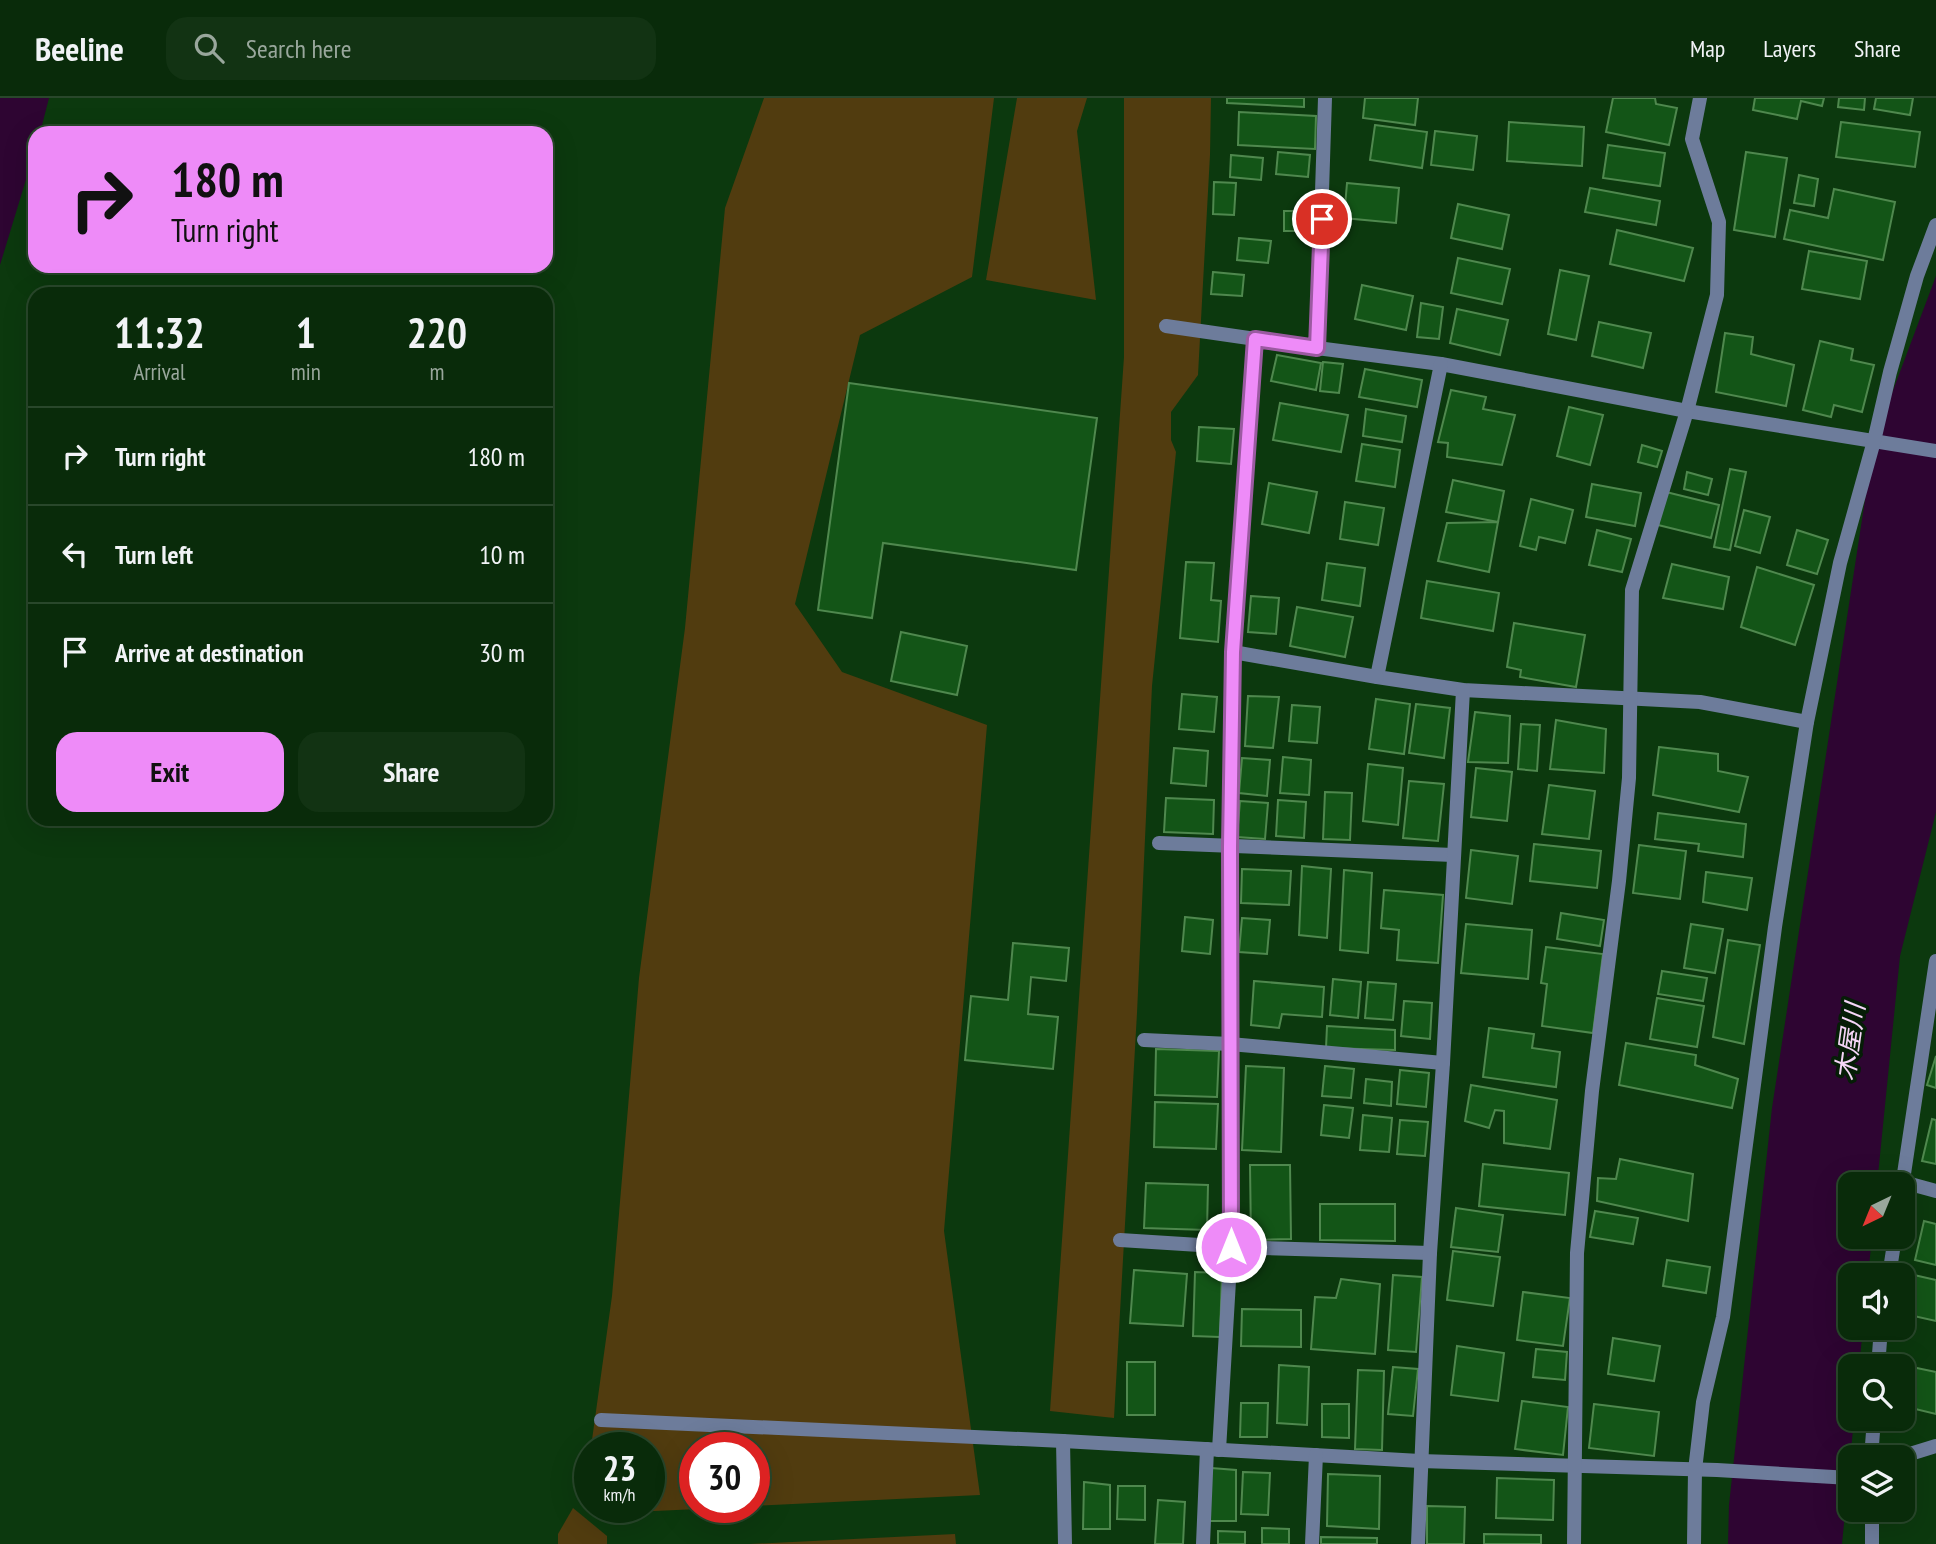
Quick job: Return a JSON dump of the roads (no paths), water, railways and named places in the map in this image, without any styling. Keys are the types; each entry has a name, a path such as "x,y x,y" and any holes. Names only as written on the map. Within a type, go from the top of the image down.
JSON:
{"street":[{"path":"1317,348 1325,98"},
{"path":"1574,1544 1577,1253 1592,1090 1629,778 1628,699 1632,590 1687,411 1717,295 1719,222 1692,139 1700,98"},
{"path":"1694,1544 1695,1470 1703,1402 1723,1317 1773,940 1807,722 1840,563 1904,324 1936,225"},
{"path":"1166,326 1441,364 1687,411 1936,451"},
{"path":"1203,1544 1231,1247 1230,847 1233,652 1255,339"},
{"path":"1377,677 1441,364"},
{"path":"1233,652 1463,690 1700,702 1807,722"},
{"path":"1418,1544 1430,1253 1463,690"},
{"path":"1159,843 1453,855"},
{"path":"1905,1172 1933,1001 1936,961"},
{"path":"1144,1040 1230,1044 1443,1063"},
{"path":"1915,1187 1936,1191"},
{"path":"1120,1240 1231,1247 1430,1253"},
{"path":"601,1420 1063,1441 1420,1461 1838,1477"},
{"path":"1063,1441 1065,1544"},
{"path":"1915,1452 1936,1446"},
{"path":"1312,1544 1316,1455"},
{"path":"1872,1522 1872,1544"}],"water":[{"path":"0,98 49,98 42,126 28,126 28,173 0,265"},
{"name":"木屋川","path":"1936,276 1936,812 1900,956 1878,1172 1838,1172 1838,1250 1871,1250 1869,1263 1838,1263 1838,1340 1862,1340 1860,1354 1838,1354 1838,1431 1853,1431 1852,1445 1838,1445 1838,1522 1844,1522 1842,1544 1728,1544 1729,1505 1772,1108 1874,441"}]}
